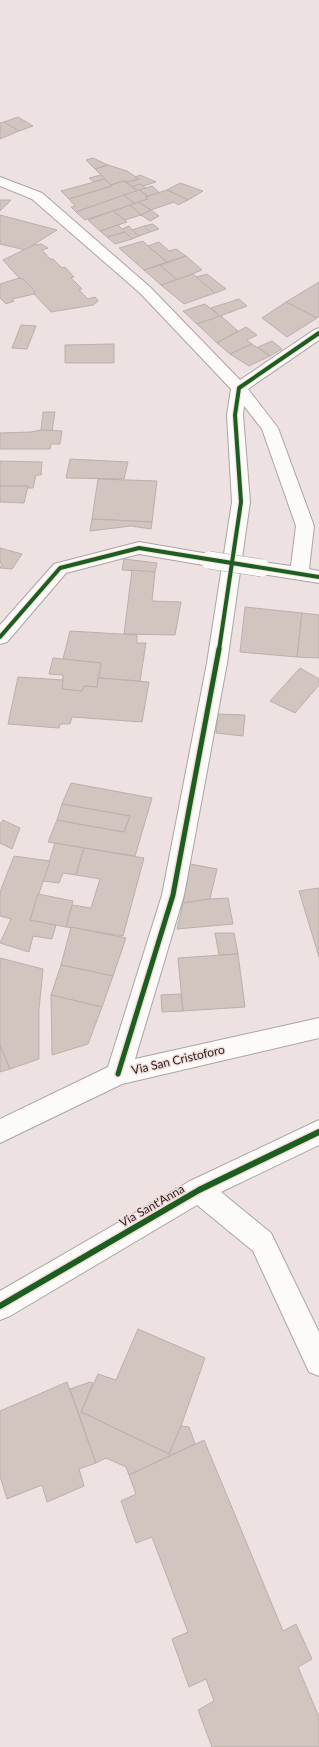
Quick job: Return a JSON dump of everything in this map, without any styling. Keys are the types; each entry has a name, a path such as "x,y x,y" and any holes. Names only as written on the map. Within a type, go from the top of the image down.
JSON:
{"street":[{"path":"0,181 37,196 145,290 239,388 270,428 305,526 299,574"},
{"path":"118,1074 173,895 216,663 241,502 235,415 239,388 319,333"},
{"path":"0,637 60,568 139,548 319,577"},
{"name":"Via San Cristoforo","path":"0,1131 118,1074 319,1028"},
{"name":"Via Sant'Anna","path":"0,1306 199,1190 319,1132"},
{"path":"199,1190 262,1242 319,1362"}],"building":[{"path":"18,117 33,126 19,131 4,122"},
{"path":"4,122 19,131 0,139 0,123"},
{"path":"93,158 108,165 95,169 86,160"},
{"path":"108,165 127,171 139,179 111,185 95,169"},
{"path":"101,175 105,179 94,182 89,178"},
{"path":"140,175 156,182 143,186 140,184 132,187 127,182 139,179 135,177"},
{"path":"105,179 112,186 69,199 61,191"},
{"path":"124,181 138,191 76,212 71,207 75,206 69,199"},
{"path":"180,183 203,191 188,200 167,190"},
{"path":"140,184 146,188 138,191 132,187"},
{"path":"152,186 160,193 147,196 139,190"},
{"path":"139,190 147,196 145,197 148,199 135,204 124,195"},
{"path":"167,190 188,200 178,205 174,202 151,210 138,202 148,199 145,197"},
{"path":"124,195 135,204 85,220 76,212"},
{"path":"0,200 11,200 0,211"},
{"path":"138,202 151,210 141,215 130,205"},
{"path":"130,205 141,215 125,220 113,211"},
{"path":"151,210 159,216 150,221 141,215"},
{"path":"113,211 127,222 100,231 88,220"},
{"path":"0,215 57,230 25,250 0,244"},
{"path":"153,224 159,229 150,232 144,226"},
{"path":"118,225 125,232 107,237 100,231"},
{"path":"129,226 139,236 132,239 122,229"},
{"path":"144,226 150,232 139,236 132,230"},
{"path":"125,232 132,239 115,244 107,237"},
{"path":"143,241 167,262 144,270 119,248"},
{"path":"159,242 169,251 176,249 186,256 167,262 148,246"},
{"path":"41,244 48,248 42,250 50,259 53,259 62,268 65,267 74,277 71,278 82,289 79,290 88,299 95,297 98,300 97,302 93,305 51,312 34,294 35,291 23,279 19,278 3,260 34,245"},
{"path":"186,256 202,270 177,280 160,265"},
{"path":"160,265 177,280 161,285 144,270"},
{"path":"193,274 215,293 184,304 161,285"},
{"path":"207,274 226,289 215,293 196,277"},
{"path":"19,278 23,279 35,291 34,294 12,299 14,301 6,304 0,298 0,284"},
{"path":"319,282 319,316 317,318 286,302"},
{"path":"239,299 247,306 220,316 211,308"},
{"path":"286,302 317,318 287,337 262,318"},
{"path":"205,304 220,316 197,324 183,311"},
{"path":"220,316 238,331 217,343 197,324"},
{"path":"21,325 36,326 27,349 12,348"},
{"path":"246,327 257,335 247,340 252,344 230,354 217,343"},
{"path":"272,341 282,349 270,356 258,347"},
{"path":"114,344 114,363 65,363 65,345"},
{"path":"252,344 270,356 249,366 230,354"},
{"path":"43,412 55,412 52,431 41,430"},
{"path":"41,430 62,431 60,444 51,444 50,449 0,449 0,433 31,432"},
{"path":"70,459 128,462 124,479 66,478"},
{"path":"0,461 42,462 41,475 36,475 33,488 27,488 28,486 0,486"},
{"path":"98,479 157,481 152,522 92,519"},
{"path":"0,486 28,486 24,503 0,502"},
{"path":"92,519 152,522 151,529 131,526 90,531"},
{"path":"0,548 22,554 12,569 0,568 2,564 0,563"},
{"path":"124,559 157,563 155,572 122,570"},
{"path":"132,570 155,572 152,601 181,602 175,635 124,634"},
{"path":"245,607 302,613 297,657 240,652"},
{"path":"302,613 319,615 319,658 297,657"},
{"path":"70,631 137,635 137,643 146,643 140,681 98,678 101,663 63,659"},
{"path":"53,658 101,663 97,687 84,686 82,691 62,689 63,675 49,674"},
{"path":"300,668 319,679 319,685 295,713 270,701"},
{"path":"18,677 63,680 62,689 82,691 84,686 97,687 98,678 149,682 142,722 72,717 70,724 60,724 59,728 8,724"},
{"path":"218,714 245,715 243,736 216,733"},
{"path":"71,783 152,798 135,856 48,842 57,820 124,832 130,816 62,804"},
{"path":"62,804 130,816 124,832 57,820"},
{"path":"3,820 20,828 12,849 0,843 0,824"},
{"path":"55,843 84,848 76,875 63,873 59,883 43,881"},
{"path":"84,848 144,858 123,936 66,927 72,905 91,908 100,879 76,875"},
{"path":"14,856 50,861 30,920 56,925 52,939 33,936 29,952 0,943 11,919 0,916 0,892"},
{"path":"190,864 217,869 210,899 183,903"},
{"path":"319,888 319,957 299,891"},
{"path":"38,894 73,901 66,927 30,920"},
{"path":"228,898 233,924 177,929 183,903"},
{"path":"71,927 126,938 113,976 61,965"},
{"path":"215,933 234,933 238,954 219,955"},
{"path":"238,954 245,1007 183,1011 178,958"},
{"path":"0,958 43,969 39,1009 39,1059 10,1069 0,1046"},
{"path":"61,965 113,976 102,1007 51,995"},
{"path":"181,994 183,1011 162,1012 161,995"},
{"path":"51,995 102,1007 88,1044 52,1055"},
{"path":"0,1046 10,1069 0,1072"},
{"path":"138,1329 205,1358 181,1426 169,1454 81,1412 98,1374 116,1380"},
{"path":"67,1382 96,1463 79,1469 84,1486 47,1502 42,1485 7,1499 0,1476 0,1411"},
{"path":"90,1382 93,1383 81,1412 169,1454 181,1426 189,1427 195,1444 129,1475 126,1467 106,1458 96,1463 70,1389"},
{"path":"204,1440 283,1631 296,1624 312,1659 298,1667 319,1717 319,1747 212,1747 198,1710 214,1701 206,1679 189,1687 172,1639 188,1632 152,1537 136,1543 121,1501 136,1494 129,1475"}],"cycle path":[{"path":"118,1074 173,895 217,663 241,502 235,415 239,388 319,333"},
{"path":"0,637 60,568 139,548 319,577"},
{"path":"0,1306 199,1190 319,1132"}]}
